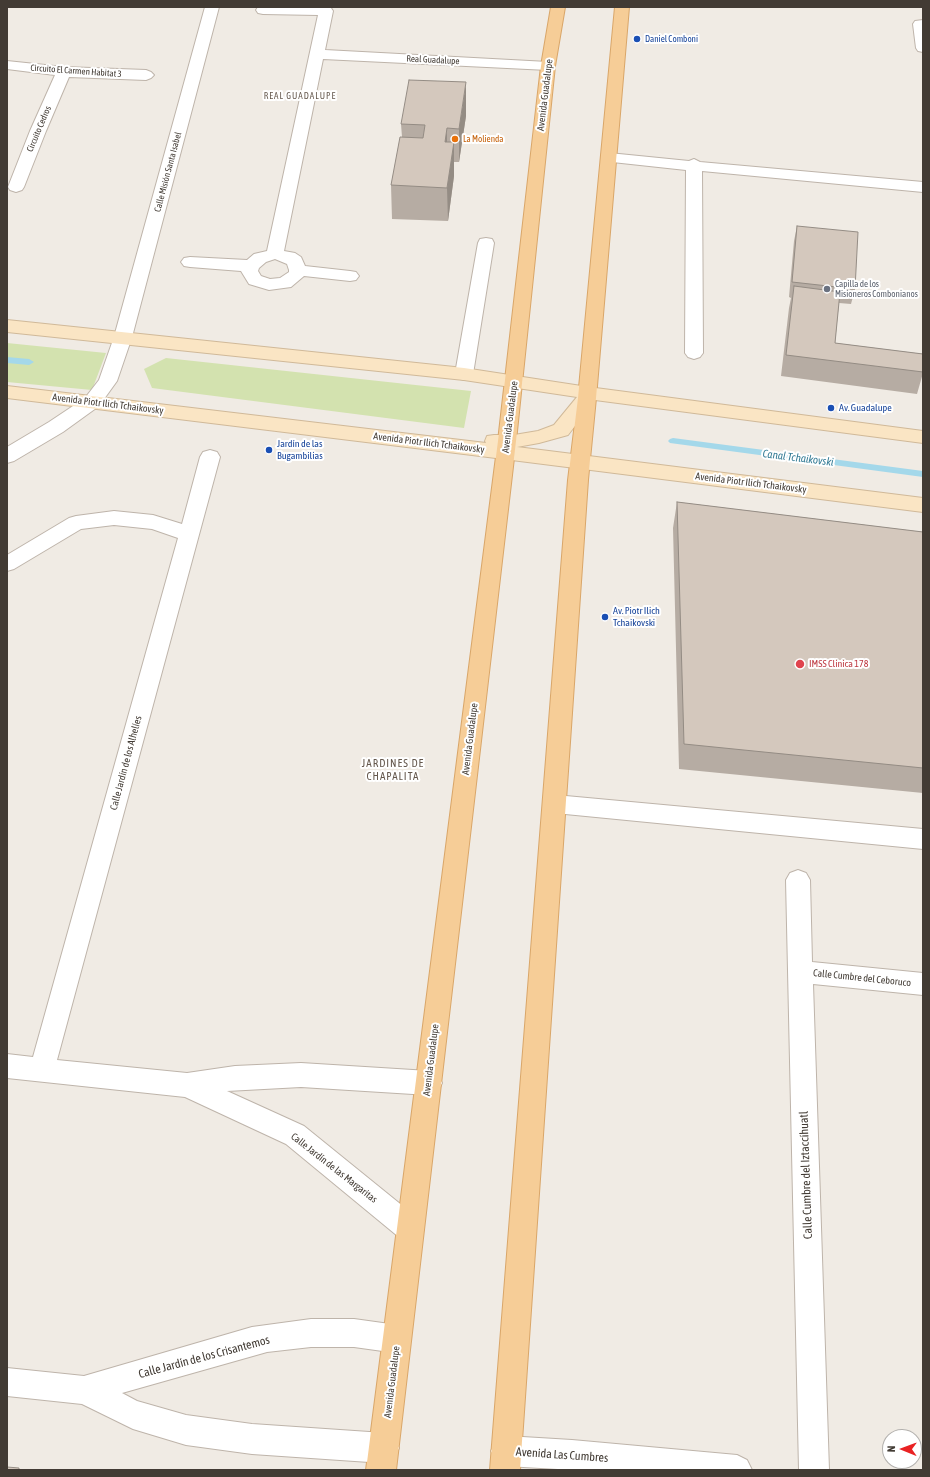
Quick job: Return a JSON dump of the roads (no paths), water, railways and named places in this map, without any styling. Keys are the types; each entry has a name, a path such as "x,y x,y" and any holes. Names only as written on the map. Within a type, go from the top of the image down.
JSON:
{"main road":[{"name":"Avenida Guadalupe","path":"383,1459 514,382 548,66 558,7"},
{"path":"506,1461 580,462 622,7"}],"street":[{"name":"Calle Misión Santa Isabel","path":"7,456 56,427 92,402 108,381 123,337 212,7"},
{"path":"264,10 326,11 275,254"},
{"path":"923,24 920,24 923,48"},
{"name":"Real Guadalupe","path":"317,54 548,66"},
{"name":"Circuito El Carmen Habitat 3","path":"7,65 64,72 146,75"},
{"name":"Circuito Cedros","path":"16,187 38,130 64,72"},
{"path":"609,158 694,164 923,186"},
{"path":"694,164 694,352"},
{"path":"464,374 486,243"},
{"path":"275,254 283,255 295,260 298,270 291,279 285,283 269,285 255,280 250,271 251,266 260,258 275,254"},
{"path":"190,262 251,266"},
{"path":"298,270 350,276"},
{"path":"7,326 464,374 587,396 923,437"},
{"name":"Avenida Piotr Ilich Tchaikovsky","path":"7,392 384,437 506,447 580,462 923,505"},
{"path":"506,447 561,430 587,396"},
{"name":"Calle Jardín de los Alhelíes","path":"42,1069 210,457"},
{"path":"7,564 76,522 114,518 145,521 153,522 189,534"},
{"path":"554,804 923,839"},
{"name":"Calle Cumbre del Iztaccíhuatl","path":"798,880 814,1470"},
{"name":"Calle Cumbre del Ceboruco","path":"801,972 923,984"},
{"name":"Calle Jardín de las Margaritas","path":"7,1066 187,1085 235,1078 301,1075 428,1083"},
{"name":"Calle Jardín de las Margaritas","path":"187,1085 295,1136 410,1229"},
{"name":"Calle Jardín de los Crisantemos","path":"84,1390 252,1341 267,1338 311,1333 354,1333 397,1339"},
{"name":"Calle Jardín de los Crisantemos","path":"7,1382 84,1390 133,1414 186,1430 383,1459"},
{"name":"Avenida Las Cumbres","path":"506,1461 578,1455 737,1470"}],"waterway":[{"name":"Canal Tchaikovski","path":"7,360 29,362"},
{"name":"Canal Tchaikovski","path":"673,441 923,474"}],"place":[{"name":"Daniel Comboni","path":"637,39"},
{"name":"La Molienda","path":"455,139"},
{"name":"Capilla de los Misioneros Combonianos","path":"827,289"},
{"name":"Av. Guadalupe","path":"831,408"},
{"name":"Jardín de las Bugambilias","path":"269,450"},
{"name":"Av. Piotr Ilich Tchaikovski","path":"605,617"},
{"name":"IMSS Clinica 178","path":"800,664"}],"district":[{"name":"REAL GUADALUPE","path":"300,96"},
{"name":"JARDINES DE CHAPALITA","path":"393,770"}]}
